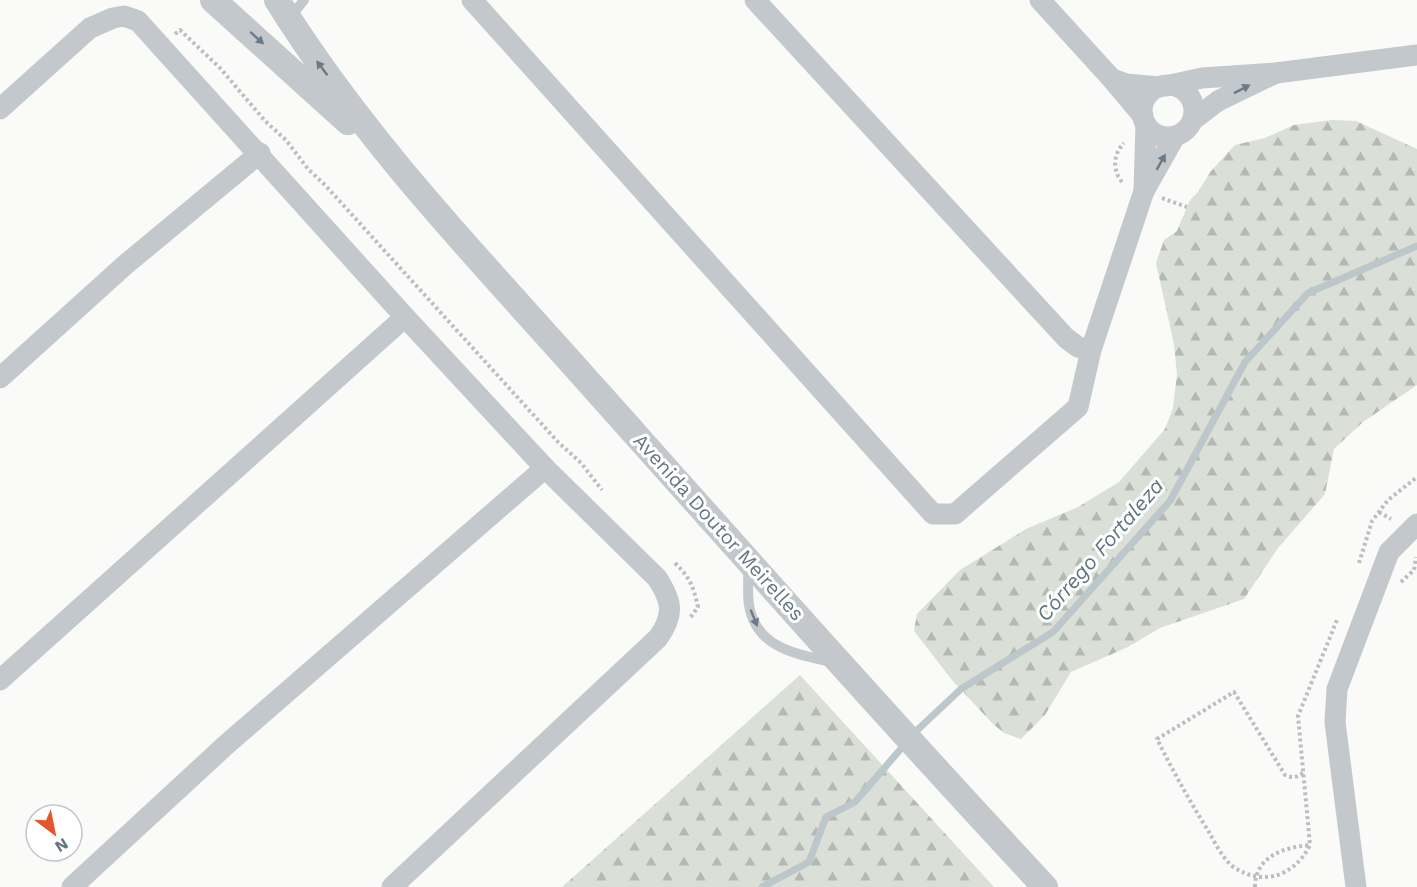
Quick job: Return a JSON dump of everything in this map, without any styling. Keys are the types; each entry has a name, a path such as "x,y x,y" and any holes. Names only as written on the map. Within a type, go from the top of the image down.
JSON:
{"street":[{"name":"Avenida Doutor Meirelles","path":"213,0 395,165"},
{"path":"471,0 933,514 955,514 1078,407 1091,350 1144,191 1175,136 1189,127 1193,120 1218,101 1276,73"},
{"path":"755,0 1066,338 1078,347 1091,350"},
{"path":"1040,0 1112,79 1158,135 1175,136"},
{"name":"Avenida Doutor Meirelles","path":"290,6 304,44 395,165 908,740 1046,887"},
{"path":"0,109 90,28 124,16 138,21 260,153 405,317 545,468 657,578 667,593 670,607 668,624 658,638 392,887"},
{"path":"1144,191 1145,100 1150,93 1163,86 1202,78 1276,73 1417,55"},
{"path":"1112,79 1126,84 1182,89 1189,95 1194,111 1193,120"},
{"path":"0,378 125,265 260,153"},
{"path":"0,680 405,317"},
{"path":"72,887 227,744 545,468"},
{"path":"1356,887 1335,722 1337,689 1389,552 1417,524"}],"lane":[{"path":"748,561 749,606 757,626 772,642 788,652 841,664"}],"path":[{"path":"162,46 180,30 220,68 265,121 286,140 308,169 558,442 581,463 608,497"},
{"path":"1127,139 1119,147 1114,166 1117,176 1123,183 1144,191"},
{"path":"669,618 691,618 698,607 689,577 674,562"},
{"path":"1234,692 1285,775 1297,777 1303,773 1310,845 1305,856 1288,871 1272,881 1256,880 1231,866 1221,852 1180,786 1157,740 1234,692"},
{"path":"1255,887 1262,864 1275,853 1291,847 1310,845"}],"green space":[{"path":"1332,120 1356,121 1417,149 1417,385 1363,422 1334,449 1325,494 1278,548 1244,599 1160,628 1128,647 1071,672 1045,715 1021,739 1004,733 952,680 914,631 917,614 960,570 1026,529 1078,507 1119,482 1165,429 1173,408 1177,374 1174,344 1156,263 1164,240 1177,231 1190,200 1211,171 1235,145 1265,138 1294,125"},
{"path":"800,675 994,887 562,887"}],"waterway":[{"name":"Córrego Fortaleza","path":"912,735 961,689 1053,632 1170,501 1245,362 1308,293 1417,246"},
{"name":"Córrego Fortaleza","path":"762,887 809,862 826,817 855,802 905,744"}]}
